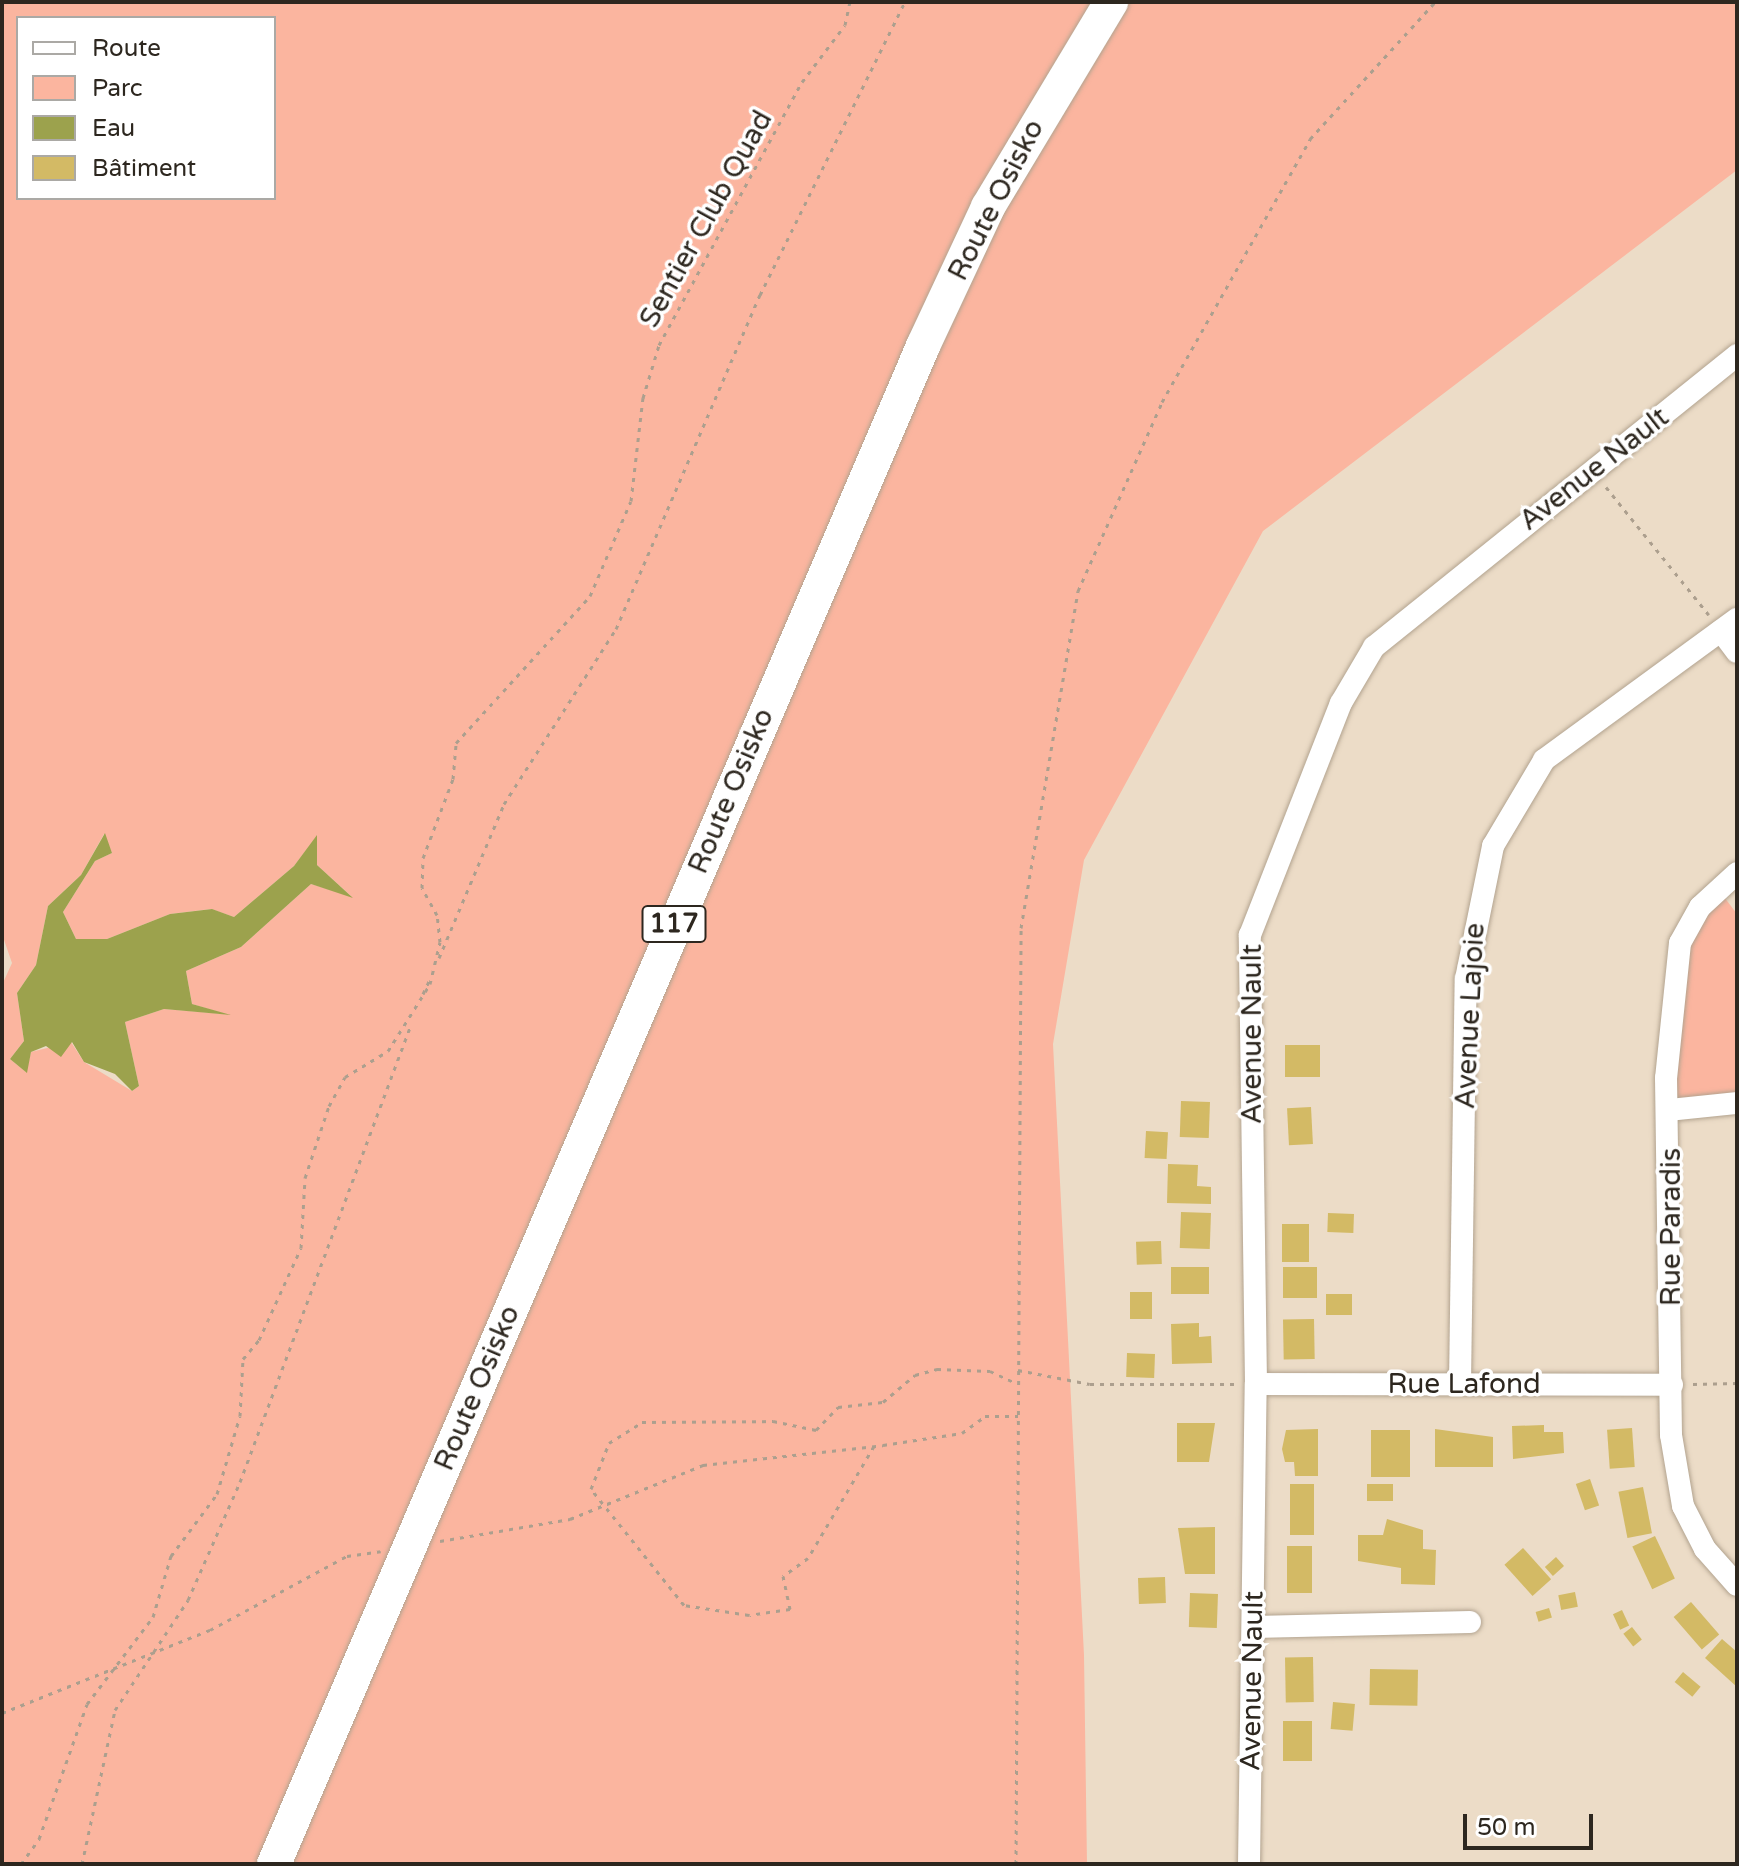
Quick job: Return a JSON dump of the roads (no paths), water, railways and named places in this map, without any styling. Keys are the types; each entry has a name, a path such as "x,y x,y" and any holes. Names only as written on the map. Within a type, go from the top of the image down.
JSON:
{"highway":[{"name":"Route Osisko","path":"274,1864 923,346 988,207 1111,2"}],"street":[{"name":"Avenue Nault","path":"1249,1864 1256,1384 1250,935 1341,703 1374,647 1737,355"},
{"path":"1729,625 1737,652"},
{"name":"Avenue Lajoie","path":"1460,1384 1466,979 1493,846 1544,760 1729,625"},
{"name":"Rue Paradis","path":"1737,873 1700,907 1680,943 1668,1015 1671,1435 1683,1506 1705,1549 1737,1585"},
{"path":"1669,1110 1737,1103"},
{"name":"Rue Lafond","path":"1256,1384 1672,1385"},
{"path":"1254,1627 1470,1622"}],"water":[{"path":"105,833 112,853 95,861 63,912 76,939 107,939 170,914 212,909 234,917 294,866 317,835 317,865 353,898 311,884 241,947 186,971 192,1004 231,1015 164,1009 125,1022 139,1086 132,1091 115,1074 84,1062 72,1042 61,1057 46,1046 31,1052 27,1073 10,1059 24,1041 17,993 36,965 48,906 81,875"}]}
